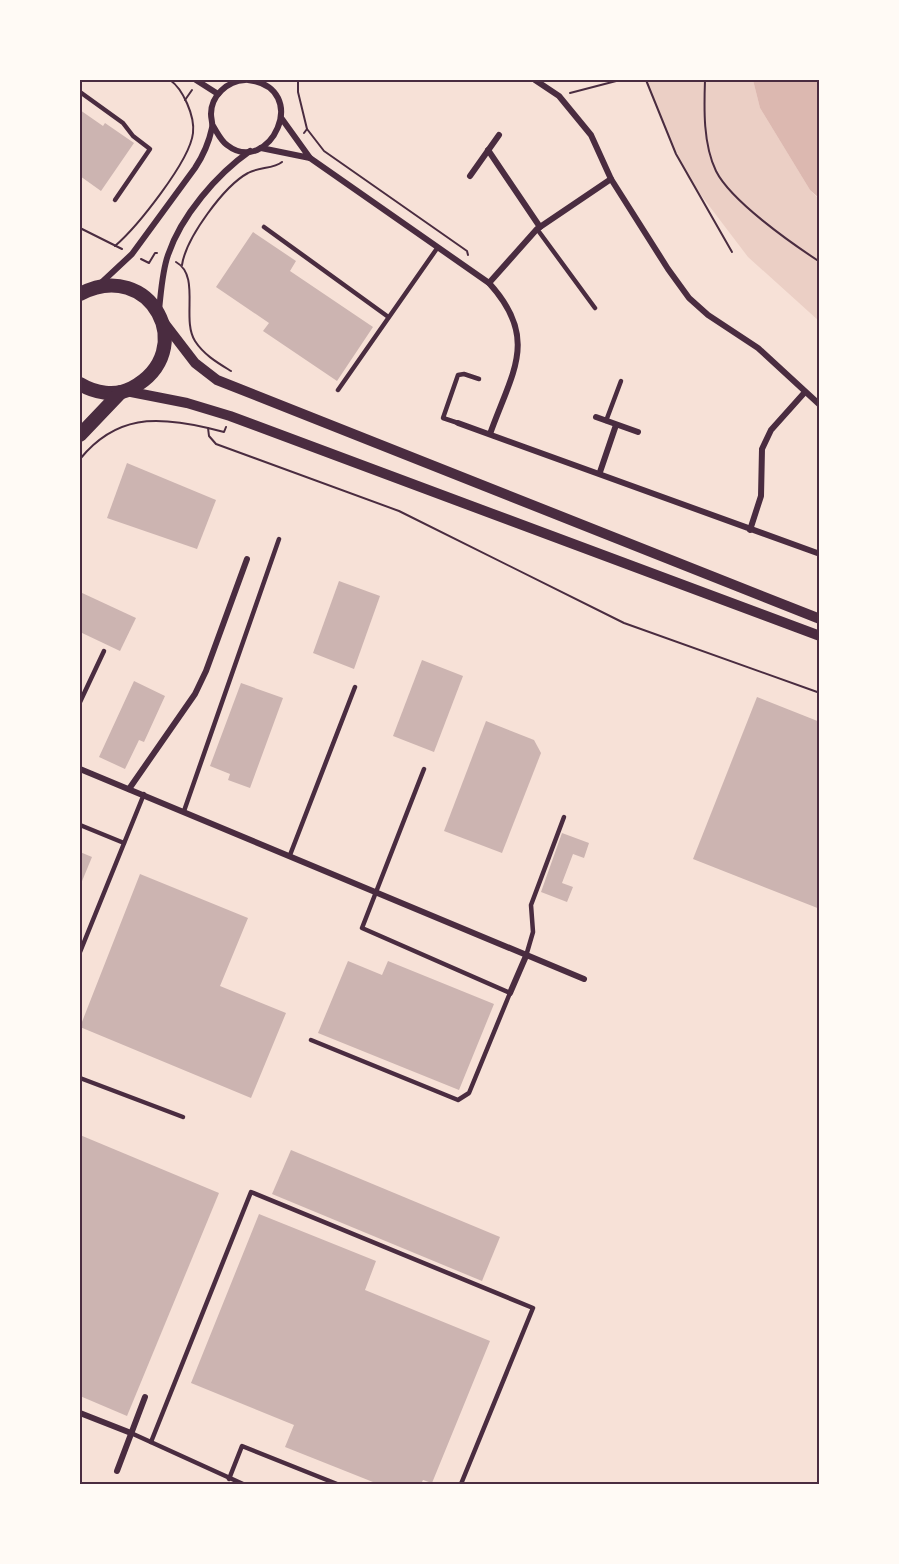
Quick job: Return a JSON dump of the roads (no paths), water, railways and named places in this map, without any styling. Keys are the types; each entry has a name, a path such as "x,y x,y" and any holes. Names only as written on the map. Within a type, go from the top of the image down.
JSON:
{"main road":[{"path":"80,435 124,392 146,381 161,360 165,341 160,316 145,296 130,287 113,284 87,288"},
{"path":"80,384 101,393 124,392"}],"street":[{"path":"196,80 218,94"},
{"path":"87,288 132,254 195,168 204,154 213,126 211,113 218,94 227,85 247,80 268,82 279,101 282,119 310,158 489,283 514,316 520,339 515,363 490,434"},
{"path":"535,80 559,96 591,135 611,179 689,298 708,315 758,348 819,405"},
{"path":"282,119 275,136 261,148 250,151 229,166 214,181 176,237 167,257 160,316 195,363 217,380 819,619"},
{"path":"213,126 227,145 250,151"},
{"path":"470,176 499,135"},
{"path":"261,148 310,158"},
{"path":"488,150 539,228"},
{"path":"489,283 539,228 611,179"},
{"path":"124,392 230,416 819,636"},
{"path":"750,530 761,496 762,449 771,430 805,392"},
{"path":"596,417 638,432"},
{"path":"458,423 600,472 819,554"},
{"path":"600,472 616,425"},
{"path":"129,789 195,694 206,671 247,559"},
{"path":"80,769 584,979"},
{"path":"510,993 526,956"},
{"path":"117,1471 145,1397"},
{"path":"80,1413 131,1433"}],"lane":[{"path":"80,92 123,123 133,136 150,149 115,200"},
{"path":"264,226 387,316"},
{"path":"539,228 595,309"},
{"path":"338,390 387,316 438,247"},
{"path":"458,423 443,418 458,375 464,374 479,379"},
{"path":"606,421 621,381"},
{"path":"184,811 279,539"},
{"path":"80,702 104,651"},
{"path":"290,855 355,687"},
{"path":"311,1040 458,1100 463,1099 469,1093 510,993 362,928 424,769"},
{"path":"80,952 144,794"},
{"path":"526,956 533,932 531,905 564,817"},
{"path":"80,825 124,843"},
{"path":"80,1078 183,1117"},
{"path":"151,1442 251,1192 533,1308 461,1485"},
{"path":"131,1433 243,1485"},
{"path":"229,1479 242,1446 337,1485"}]}
